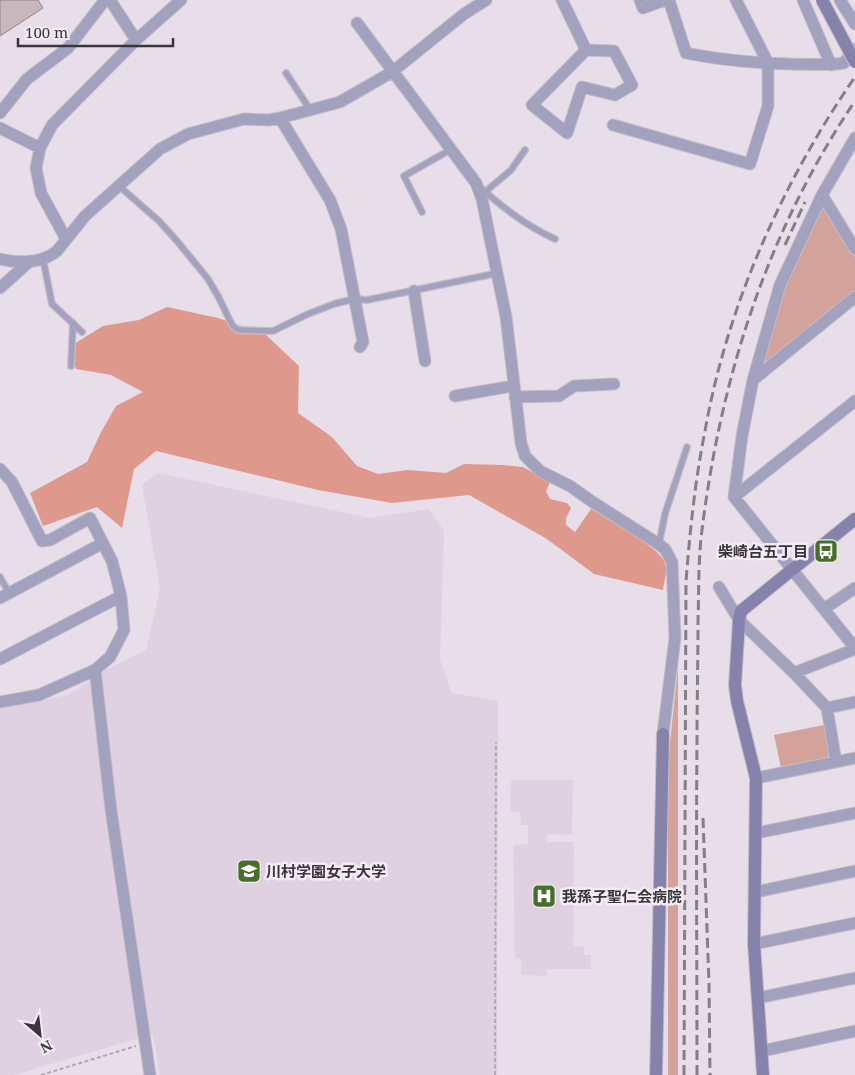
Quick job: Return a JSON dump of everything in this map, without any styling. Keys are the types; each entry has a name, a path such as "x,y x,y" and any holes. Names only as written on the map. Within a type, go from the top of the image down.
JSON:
{"street":[{"path":"0,114 27,79 68,48 105,0"},
{"path":"110,0 136,40"},
{"path":"66,239 41,193 36,168 40,148 52,125 136,40 181,0"},
{"path":"0,259 21,262 51,256 85,216 160,148 188,134 244,119 268,120 280,118 340,102 392,72 483,0"},
{"path":"562,0 586,50"},
{"path":"640,0 643,8 665,0"},
{"path":"669,0 686,53 710,58 768,63 831,65 844,63 855,49"},
{"path":"613,125 750,164 768,106 768,63 736,0"},
{"path":"804,0 831,65"},
{"path":"822,0 855,62"},
{"path":"840,0 855,24"},
{"path":"357,23 476,183 482,199 506,317 514,392 521,443 525,456 540,471 570,486 659,544 670,555 672,562 675,638 663,734 656,1075"},
{"path":"586,50 614,51 632,85 615,95 582,87 567,133 532,105 586,50"},
{"path":"280,118 330,200 336,214 341,229 362,342 360,347"},
{"path":"0,128 40,148"},
{"path":"794,673 855,648 734,497 742,436 753,380 780,285 822,195 855,138"},
{"path":"822,195 855,249"},
{"path":"0,288 30,261"},
{"path":"414,291 425,361"},
{"path":"753,380 855,297"},
{"path":"455,396 514,392 559,396 574,386 614,384"},
{"path":"734,497 855,401"},
{"path":"0,469 12,482 42,541 50,540 90,518 112,561 121,596 124,630 110,656 95,670 39,695 0,702"},
{"path":"763,1075 754,944 756,778 736,700 735,685 739,620 741,611 855,519"},
{"path":"4,596 103,543"},
{"path":"719,587 739,620 827,708 836,762"},
{"path":"824,609 855,588"},
{"path":"0,659 121,596"},
{"path":"95,670 111,810 150,1075"},
{"path":"827,708 855,702"},
{"path":"756,778 855,758"},
{"path":"756,833 855,814"},
{"path":"755,892 855,871"},
{"path":"754,944 855,923"},
{"path":"758,998 855,978"},
{"path":"762,1051 855,1031"}],"lane":[{"path":"286,73 311,111"},
{"path":"422,212 404,176 450,150"},
{"path":"485,192 511,170 525,150"},
{"path":"476,183 485,192 539,231 556,238"},
{"path":"118,186 159,221 177,241 208,279 232,325 238,330 273,331 334,304 354,300 367,300 498,273"},
{"path":"43,259 52,304 82,332"},
{"path":"71,366 73,323"},
{"path":"659,544 665,514 687,447"},
{"path":"0,576 4,596"}],"path":[{"path":"495,1075 496,742"},
{"path":"41,1075 146,1043"}],"shaded area":[{"path":"823,203 855,257 855,292 769,362 764,361 780,303 794,263"},
{"path":"167,307 218,318 265,334 299,366 298,413 332,437 357,466 378,474 408,470 446,473 464,464 523,467 550,482 546,491 550,499 567,503 571,508 566,518 566,525 575,532 591,509 656,551 666,566 663,590 594,574 547,539 469,495 392,503 318,490 156,451 134,469 122,528 97,507 43,526 30,493 87,462 116,406 143,392 111,375 76,369 69,347 103,326 139,320"},
{"name":"川村学園女子大学","path":"158,473 370,518 429,509 444,531 440,659 452,693 498,701 497,1075 160,1075 153,1034 14,1075 0,1075 0,708 68,695 106,670 146,650 160,588 142,485"},
{"path":"678,667 678,1075 668,1075 668,761"},
{"path":"824,725 830,754 828,758 781,768 774,735"},
{"name":"我孫子聖仁会病院","path":"511,780 573,780 572,835 547,834 546,842 574,842 573,947 584,946 584,955 591,955 591,969 547,969 547,976 521,975 521,959 515,958 513,845 528,844 528,825 521,825 520,812 510,812"}],"building":[{"path":"0,0 38,0 43,8 0,36"}],"railway":[{"path":"684,1075 686,581 693,506 701,449 715,384 728,338 743,291 761,246 804,159 855,77"},
{"path":"697,1075 698,621 701,541 710,473 736,361 753,306 773,253 797,201 824,150 855,101"},
{"path":"785,245 805,202"},
{"path":"703,818 710,1075"}],"place":[{"name":"柴崎台五丁目","path":"826,551"},
{"name":"川村学園女子大学","path":"249,871"},
{"name":"我孫子聖仁会病院","path":"544,896"}]}
